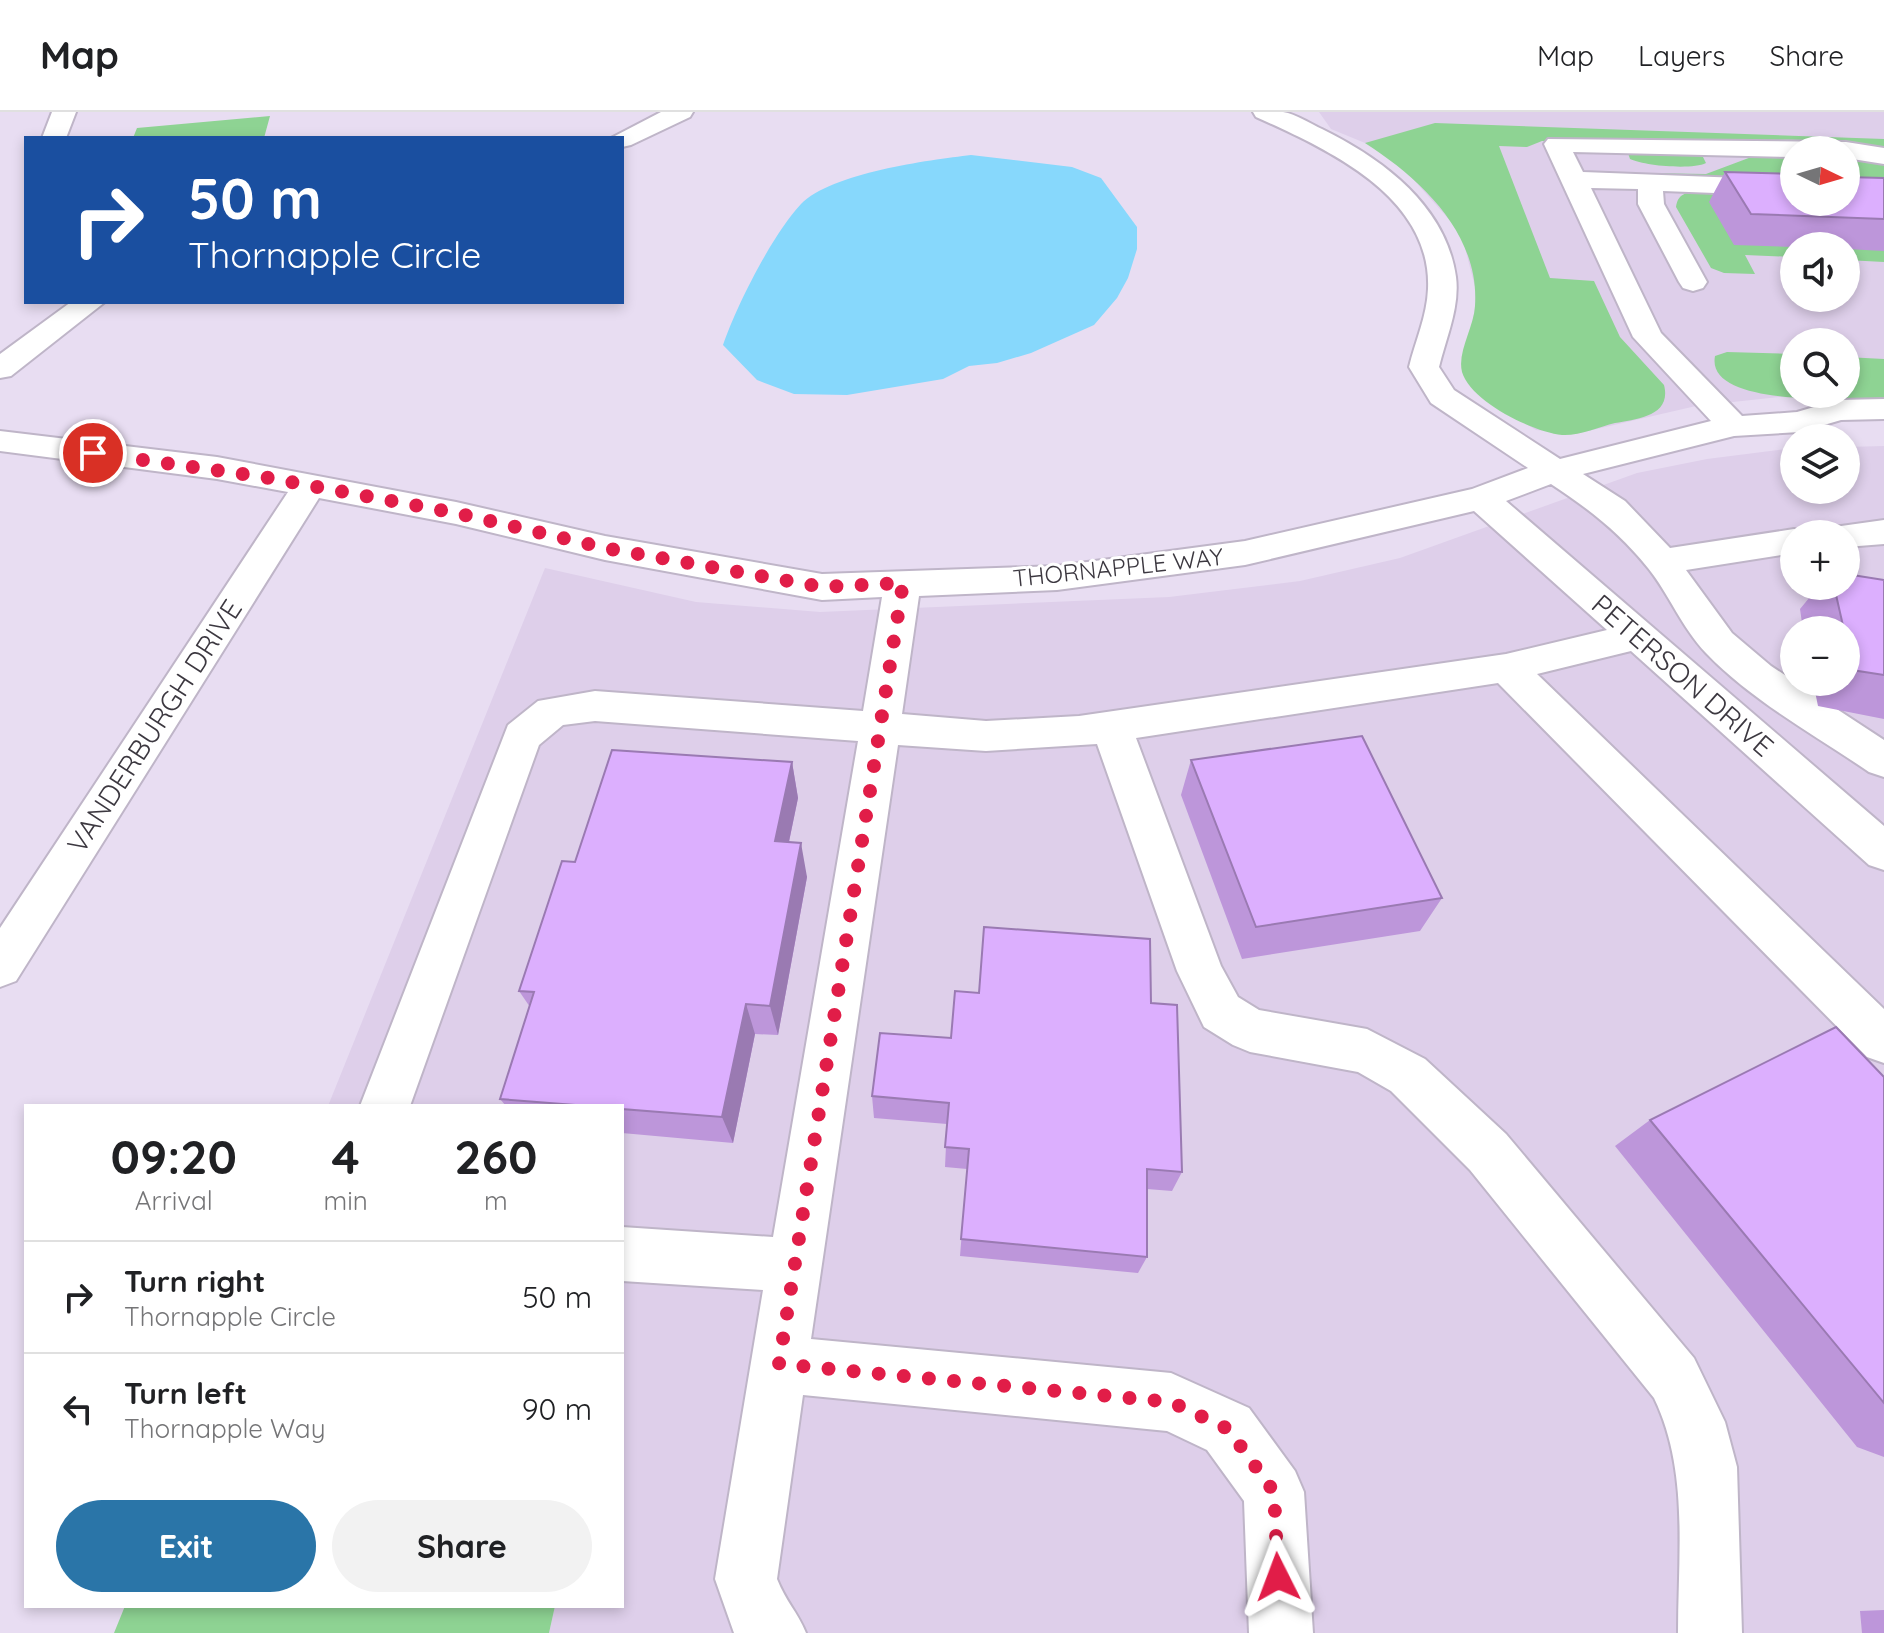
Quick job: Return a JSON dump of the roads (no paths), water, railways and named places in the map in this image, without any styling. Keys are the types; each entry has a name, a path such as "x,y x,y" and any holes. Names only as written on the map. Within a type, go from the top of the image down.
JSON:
{"street":[{"path":"55,136 64,112"},
{"path":"624,139 681,112"},
{"path":"1282,114 1348,151 1396,190 1433,242 1442,276 1441,310 1424,367 1442,396 1613,509 1662,561 1688,603 1719,643 1757,676 1884,761"},
{"path":"1565,162 1702,169 1711,168 1739,150 1780,148"},
{"path":"1860,152 1884,156"},
{"path":"1565,162 1656,182 1780,187"},
{"path":"1565,162 1648,337 1734,426"},
{"path":"1656,182 1650,191 1651,204 1693,282"},
{"path":"0,369 87,304"},
{"name":"THORNAPPLE WAY","path":"0,441 217,468 456,513 605,548 822,587 1057,578 1245,553 1481,498 1553,471 1734,426 1800,422 1838,410 1884,409"},
{"name":"THORNAPPLE WAY","path":"1800,422 1884,439"},
{"name":"VANDERBURGH DRIVE","path":"0,967 309,487"},
{"name":"PETERSON DRIVE","path":"1481,498 1884,852"},
{"path":"1860,534 1884,532"},
{"path":"1662,561 1780,543"},
{"path":"774,1633 763,1626 746,1579 903,583"},
{"path":"386,1104 522,736 552,712 595,706 986,736 1111,726 1506,668 1638,636"},
{"path":"1506,668 1884,1041"},
{"path":"1111,726 1200,971 1221,1012 1250,1030 1367,1051 1408,1075 1488,1152 1674,1378 1696,1422 1707,1467 1710,1633"},
{"path":"624,1254 794,1265"},
{"path":"779,1364 1171,1402 1228,1429 1274,1492 1281,1633"}],"water":[{"path":"971,155 1072,167 1101,178 1137,227 1137,249 1128,278 1117,298 1094,325 1031,353 997,363 969,366 943,379 847,395 794,394 757,380 723,345 756,271 779,233 801,204 815,193 857,176"}]}
